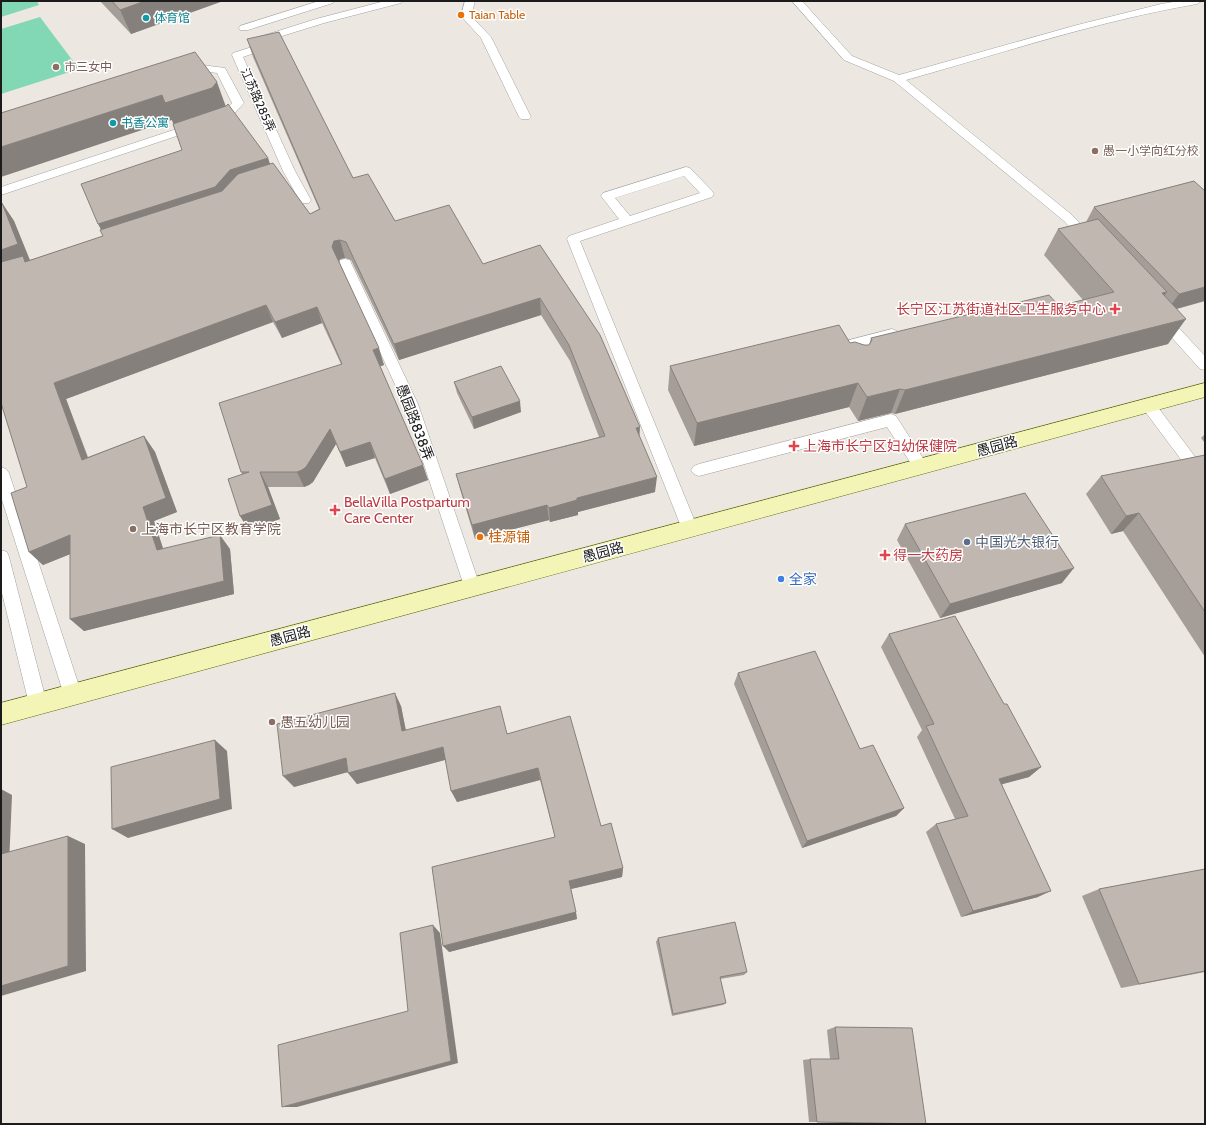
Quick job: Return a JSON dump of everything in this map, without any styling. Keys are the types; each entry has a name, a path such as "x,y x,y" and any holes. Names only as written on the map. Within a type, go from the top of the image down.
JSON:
{"main road":[{"name":"愚园路","path":"1,714 472,586 690,529 1205,390"}],"lane":[{"path":"244,28 328,1"},
{"name":"江苏路285弄","path":"305,200 289,171 237,55 264,46 260,40 320,21 397,1"},
{"path":"470,1 466,16 486,37 525,117"},
{"path":"797,1 848,58 898,79 1068,218 1099,252"},
{"path":"898,79 1081,26 1161,7 1197,1"},
{"path":"1,191 226,116 238,103 221,70 194,67 179,72"},
{"path":"275,176 289,171"},
{"path":"627,221 607,196 686,171 708,194 701,196 627,221 572,239 690,529"},
{"name":"愚园路838弄","path":"345,263 411,404 472,586"},
{"path":"1151,307 1205,365"},
{"path":"854,364 843,347 902,332"},
{"path":"1149,406 1205,481"},
{"path":"698,470 889,418 921,467"},
{"path":"1,472 73,695"},
{"path":"1,557 38,704"}],"green space":[{"path":"1,1 37,1 39,5 1,17"},
{"path":"40,17 79,69 1,94 1,29"}],"building":[{"path":"112,1 145,1 120,10"},
{"path":"279,32 353,178 368,174 395,221 449,205 483,264 540,245 600,335 640,427 636,428 657,477 577,498 577,500 549,508 547,505 472,525 456,474 605,436 569,345 540,298 394,344 346,242 340,240 334,241 332,247 379,348 373,350 423,465 385,479 370,442 340,452 330,429 306,467 302,470 297,472 260,472 272,505 240,516 228,479 249,472 241,472 219,403 342,364 317,307 275,322 266,305 54,383 82,460 144,436 166,498 143,507 157,550 220,535 224,581 70,619 70,535 29,552 11,493 27,487 1,403 1,262 23,256 25,262 103,236 100,230 222,191 238,174 273,163 310,214 320,209 247,39"},
{"path":"195,52 217,82 212,88 165,103 162,95 1,147 1,113"},
{"path":"228,104 268,158 230,170 215,187 98,224 81,184 182,150 173,124"},
{"path":"1194,181 1205,191 1205,287 1179,294 1094,207"},
{"path":"1,203 18,244 1,250"},
{"path":"1098,219 1167,292 1162,293 1186,319 905,390 900,389 867,397 858,383 697,423 670,366 839,325 850,343 855,342 869,345 872,340 871,338 1049,295 1059,306 1114,292 1058,229"},
{"path":"501,366 520,401 472,417 454,382"},
{"path":"1205,455 1205,612 1139,513 1126,516 1101,476"},
{"path":"1025,493 1074,568 950,604 905,524"},
{"path":"955,616 1004,704 1007,704 1041,767 999,779 1051,891 973,911 936,824 968,816 926,726 934,724 889,634"},
{"path":"815,651 860,749 873,745 904,808 807,841 738,673"},
{"path":"395,693 402,731 500,706 507,734 570,716 601,826 611,823 623,868 569,881 576,912 443,946 432,867 555,837 538,768 451,791 443,747 348,773 346,758 283,776 277,724"},
{"path":"215,740 220,799 112,829 111,767"},
{"path":"68,836 68,966 1,986 1,854"},
{"path":"1205,869 1205,971 1139,984 1099,889"},
{"path":"735,922 747,972 720,977 726,1003 673,1014 658,938"},
{"path":"433,925 451,1061 282,1107 278,1045 408,1011 400,933"},
{"path":"835,1027 912,1028 926,1124 817,1122 810,1059 839,1059"}],"place":[{"name":"Taian Table","path":"461,15"},
{"name":"体育馆","path":"146,18"},
{"name":"市三女中","path":"56,67"},
{"name":"书香公寓","path":"113,123"},
{"name":"愚一小学向红分校","path":"1095,151"},
{"name":"长宁区江苏街道社区卫生服务中心","path":"1115,309"},
{"name":"上海市长宁区妇幼保健院","path":"794,446"},
{"name":"BellaVilla Postpartum Care Center","path":"335,510"},
{"name":"上海市长宁区教育学院","path":"133,529"},
{"name":"桂源铺","path":"480,537"},
{"name":"中国光大银行","path":"967,542"},
{"name":"得一大药房","path":"885,555"},
{"name":"全家","path":"781,579"},
{"name":"愚五幼儿园","path":"272,722"}]}
